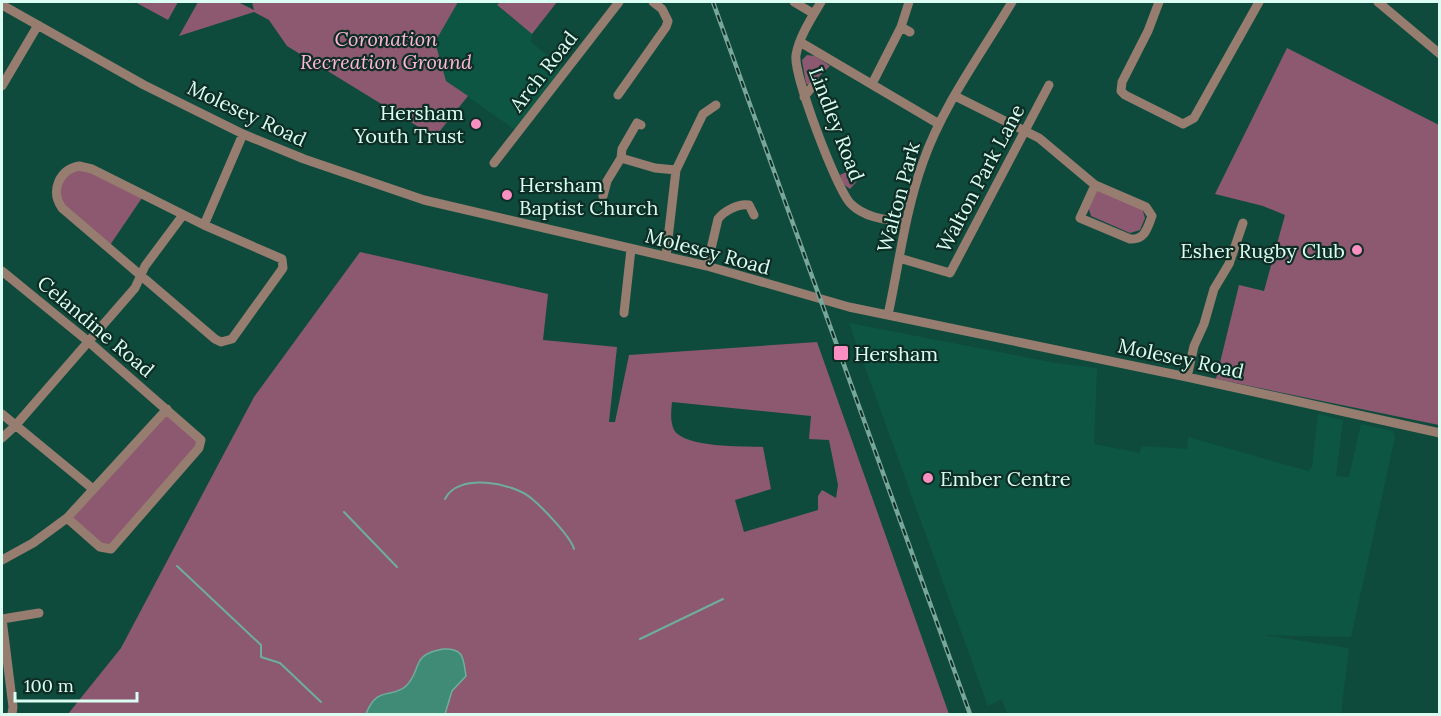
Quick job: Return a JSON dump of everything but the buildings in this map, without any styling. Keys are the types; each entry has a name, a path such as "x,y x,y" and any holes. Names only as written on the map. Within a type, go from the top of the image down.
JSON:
{"street":[{"name":"Arch Road","path":"494,163 619,2"},
{"path":"618,95 668,21 662,9 653,2"},
{"path":"794,2 814,14"},
{"name":"Lindley Road","path":"821,2 800,42 796,55 796,72 838,186 849,202 870,215 906,223"},
{"path":"872,84 901,27 909,2"},
{"name":"Walton Park","path":"888,315 906,223 921,168 939,124 1012,2"},
{"path":"1159,2 1148,31 1122,82 1121,91 1183,124 1194,118 1259,2"},
{"path":"1378,2 1440,54"},
{"name":"Molesey Road","path":"2,5 144,84 243,134 304,159 415,197 666,256 788,291 888,315 1187,377 1440,433"},
{"path":"2,86 38,25"},
{"path":"901,27 910,32"},
{"path":"800,42 939,124"},
{"path":"804,97 816,82"},
{"name":"Walton Park Lane","path":"899,258 950,273 1049,85"},
{"path":"955,96 1039,138 1095,185 1151,211 1152,216 1144,236 1138,240 1130,239 1080,218 1095,185"},
{"path":"666,256 676,170 703,114 717,106"},
{"path":"603,196 607,181 621,158 622,149 637,123 641,125"},
{"path":"204,225 243,134"},
{"path":"621,158 655,168 676,170"},
{"path":"74,167 92,169 183,215 277,255 283,263 278,276 232,339 221,342 215,339 62,208 56,196 61,177 74,167"},
{"path":"706,266 718,219 722,213 745,204 749,205 754,215"},
{"path":"2,438 135,288 183,215"},
{"path":"1187,377 1194,346 1204,324 1214,288 1229,264 1243,223"},
{"path":"624,313 631,249"},
{"name":"Celandine Road","path":"2,271 167,409 198,436 201,444 115,547 108,550 100,547 68,518"},
{"path":"2,560 33,543 68,518 167,409"},
{"path":"2,414 93,489"},
{"path":"2,709 12,711 2,619 39,613"}],"shaded area":[{"path":"458,2 500,2 497,6 532,34 531,42 566,71 518,132 446,81 435,42"},
{"path":"849,323 1055,363 1097,368 1094,444 1140,453 1141,446 1187,449 1188,437 1308,471 1312,467 1318,414 1343,420 1336,476 1349,477 1361,424 1393,431 1395,437 1351,637 1263,635 1349,648 1341,714 1007,714 1002,699 988,706"},
{"path":"443,649 455,650 462,656 466,676 452,691 445,714 366,714 375,699 406,686 425,655"}],"green space":[{"path":"135,2 178,2 168,20"},
{"name":"Coronation Recreation Ground","path":"198,2 238,2 254,10 252,2 458,2 435,42 446,81 468,96 435,137 287,46 269,20 254,12 179,36"},
{"path":"500,2 557,2 532,34 497,5"},
{"name":"Esher Rugby Club","path":"1287,48 1439,125 1439,425 1216,379 1239,285 1264,291 1285,215 1263,206 1215,194"},
{"path":"807,55 815,56 830,66 810,85 806,84 802,60"},
{"path":"79,166 144,195 108,248 56,196 58,184"},
{"path":"846,172 857,181 850,189 843,184 840,175"},
{"path":"1097,190 1142,208 1145,218 1140,230 1130,233 1091,216 1088,206"},
{"path":"360,252 548,294 543,340 617,347 609,422 615,422 629,355 817,342 949,714 68,714 121,648 254,397","holes":["672,402 811,416 809,439 829,440 838,485 836,498 822,490 818,496 818,510 744,532 735,500 771,489 763,447 715,445 690,440 680,436 674,430 671,413"]},
{"path":"167,409 201,440 108,550 67,518"}],"waterway":[{"path":"445,499 461,485 473,483 512,488 531,498 542,508 562,530 574,549"},
{"path":"344,512 397,567"},
{"path":"177,566 261,645 261,657 280,663 321,702"},
{"path":"640,639 723,599"}],"railway":[{"path":"713,2 970,714"}],"place":[{"name":"Hersham Youth Trust","path":"476,124"},
{"name":"Hersham Baptist Church","path":"507,195"},
{"name":"Esher Rugby Club","path":"1357,250"},
{"name":"Hersham","path":"841,353"},
{"name":"Ember Centre","path":"928,478"}]}
